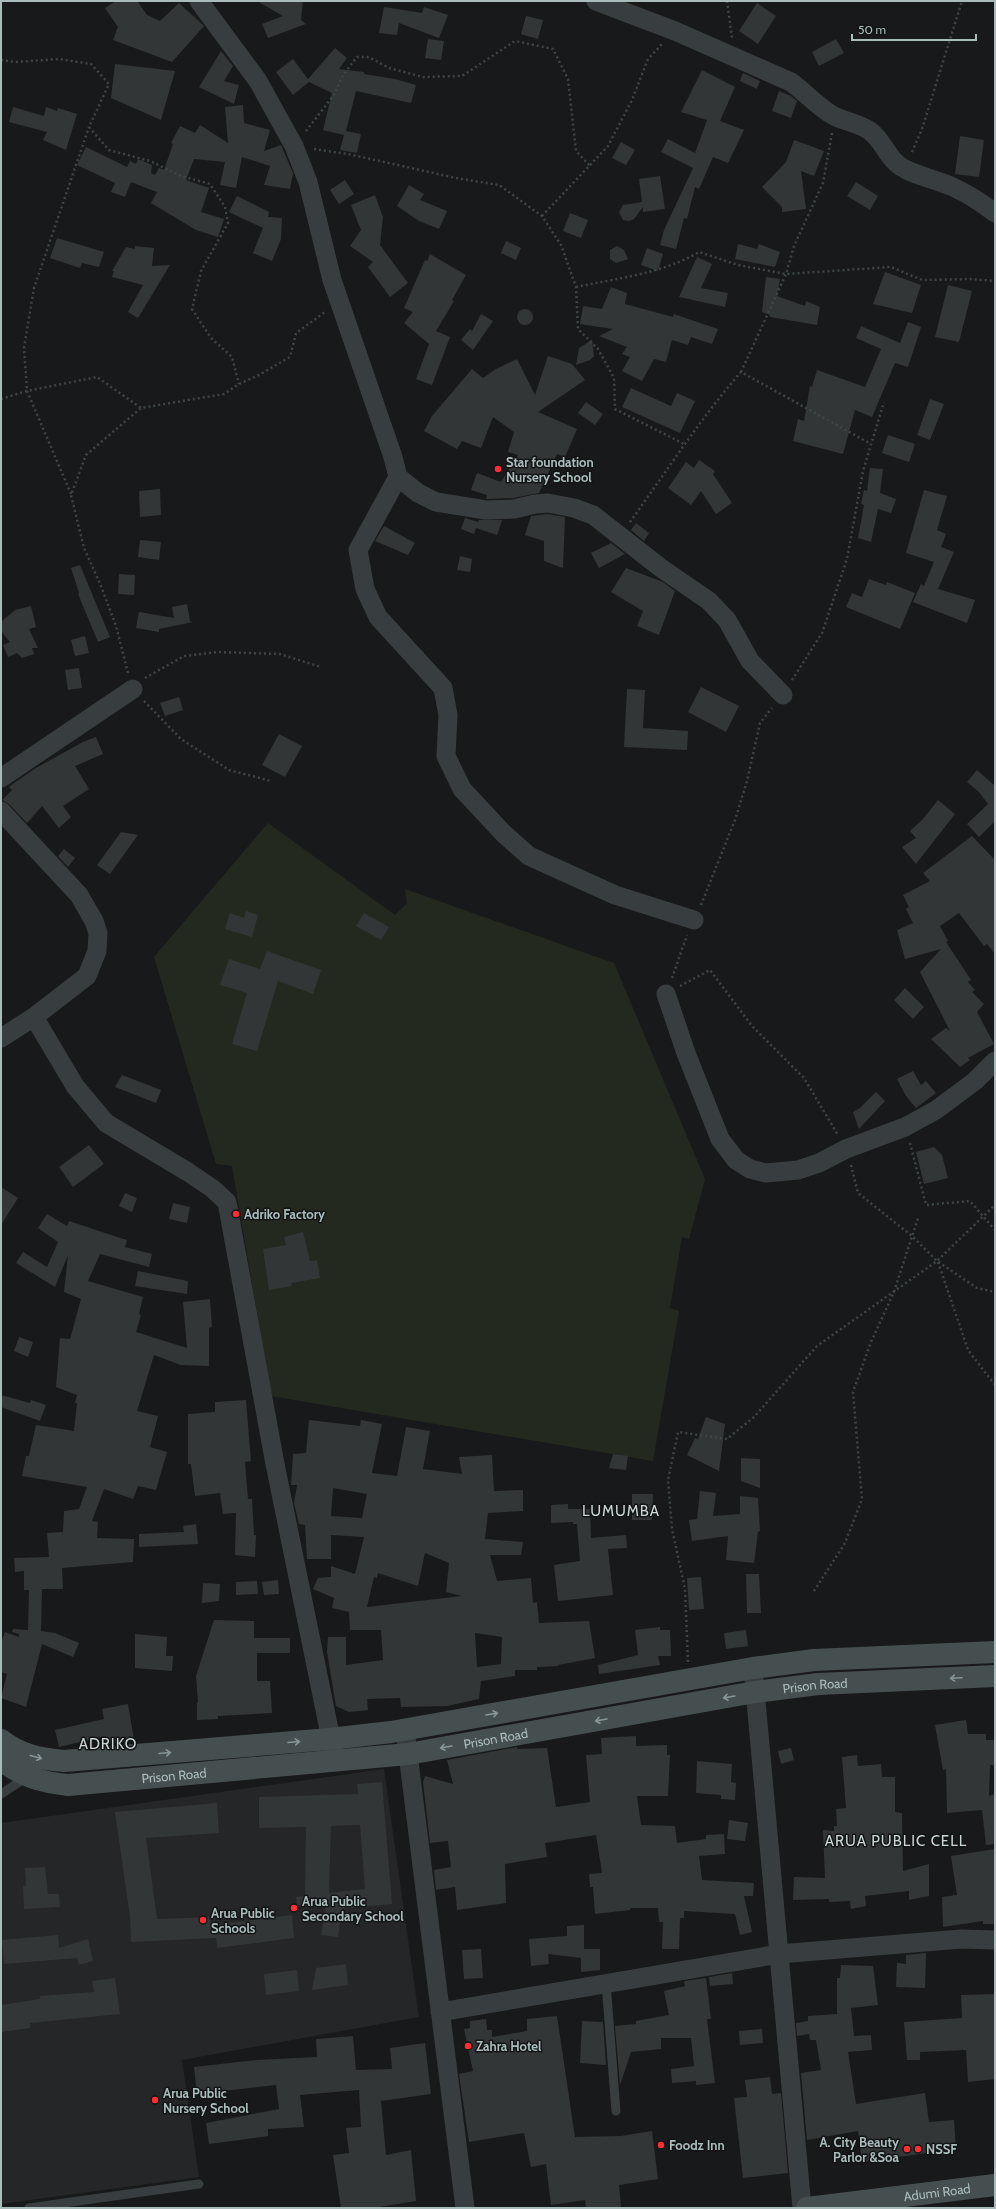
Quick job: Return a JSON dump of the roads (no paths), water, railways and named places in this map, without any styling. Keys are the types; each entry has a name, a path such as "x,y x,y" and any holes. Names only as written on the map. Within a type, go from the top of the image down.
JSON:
{"street":[{"path":"199,1 258,81 294,146 308,182 332,280 398,477 424,496 436,502 460,507 486,510 514,509 542,502 574,508 593,515 661,568 709,601 727,620 750,661 783,695"},
{"path":"596,1 675,31 791,82 807,94 822,109 835,117 855,123 871,132 880,140 886,152 904,169 954,187 995,213"},
{"path":"398,477 358,550 365,589 378,617 443,688 448,715 446,756 462,789 504,834 529,856 615,895 694,920"},
{"path":"1,778 133,689"},
{"path":"1,811 79,895 94,921 98,933 97,951 87,976 34,1017 1,1038"},
{"path":"666,994 686,1053 720,1139 736,1160 750,1168 766,1174 798,1170 819,1163 846,1149 905,1127 936,1110 975,1081 995,1061"},
{"path":"34,1017 75,1086 106,1124 194,1176 214,1189 226,1202 275,1464 330,1739 336,1761"},
{"name":"Prison Road","path":"1,1740 10,1747 36,1758 64,1761 330,1739 405,1730 753,1668 814,1660 995,1652"},
{"path":"753,1668 802,2208"},
{"name":"Prison Road","path":"1,1760 14,1770 40,1782 68,1785 408,1754 755,1692 818,1684 995,1676"},
{"path":"405,1730 465,2208"},
{"path":"440,2012 778,1954 961,1939 995,1940"},
{"name":"Adumi Road","path":"807,2208 995,2185"}],"lane":[{"path":"1,1794 28,1776"},
{"path":"606,1983 616,2111"},
{"path":"29,2208 199,2184"}],"place":[{"name":"Star foundation Nursery School","path":"498,469"},
{"name":"Adriko Factory","path":"236,1214"},
{"name":"Arua Public Secondary School","path":"294,1908"},
{"name":"Arua Public Schools","path":"203,1920"},
{"name":"Zahra Hotel","path":"468,2046"},
{"name":"Arua Public Nursery School","path":"155,2100"},
{"name":"Foodz Inn","path":"661,2145"},
{"name":"A. City Beauty Parlor &Soa","path":"907,2149"},
{"name":"NSSF","path":"918,2149"}],"district":[{"name":"LUMUMBA","path":"621,1511"},
{"name":"ADRIKO","path":"108,1744"},
{"name":"ARUA PUBLIC CELL","path":"896,1841"}]}
